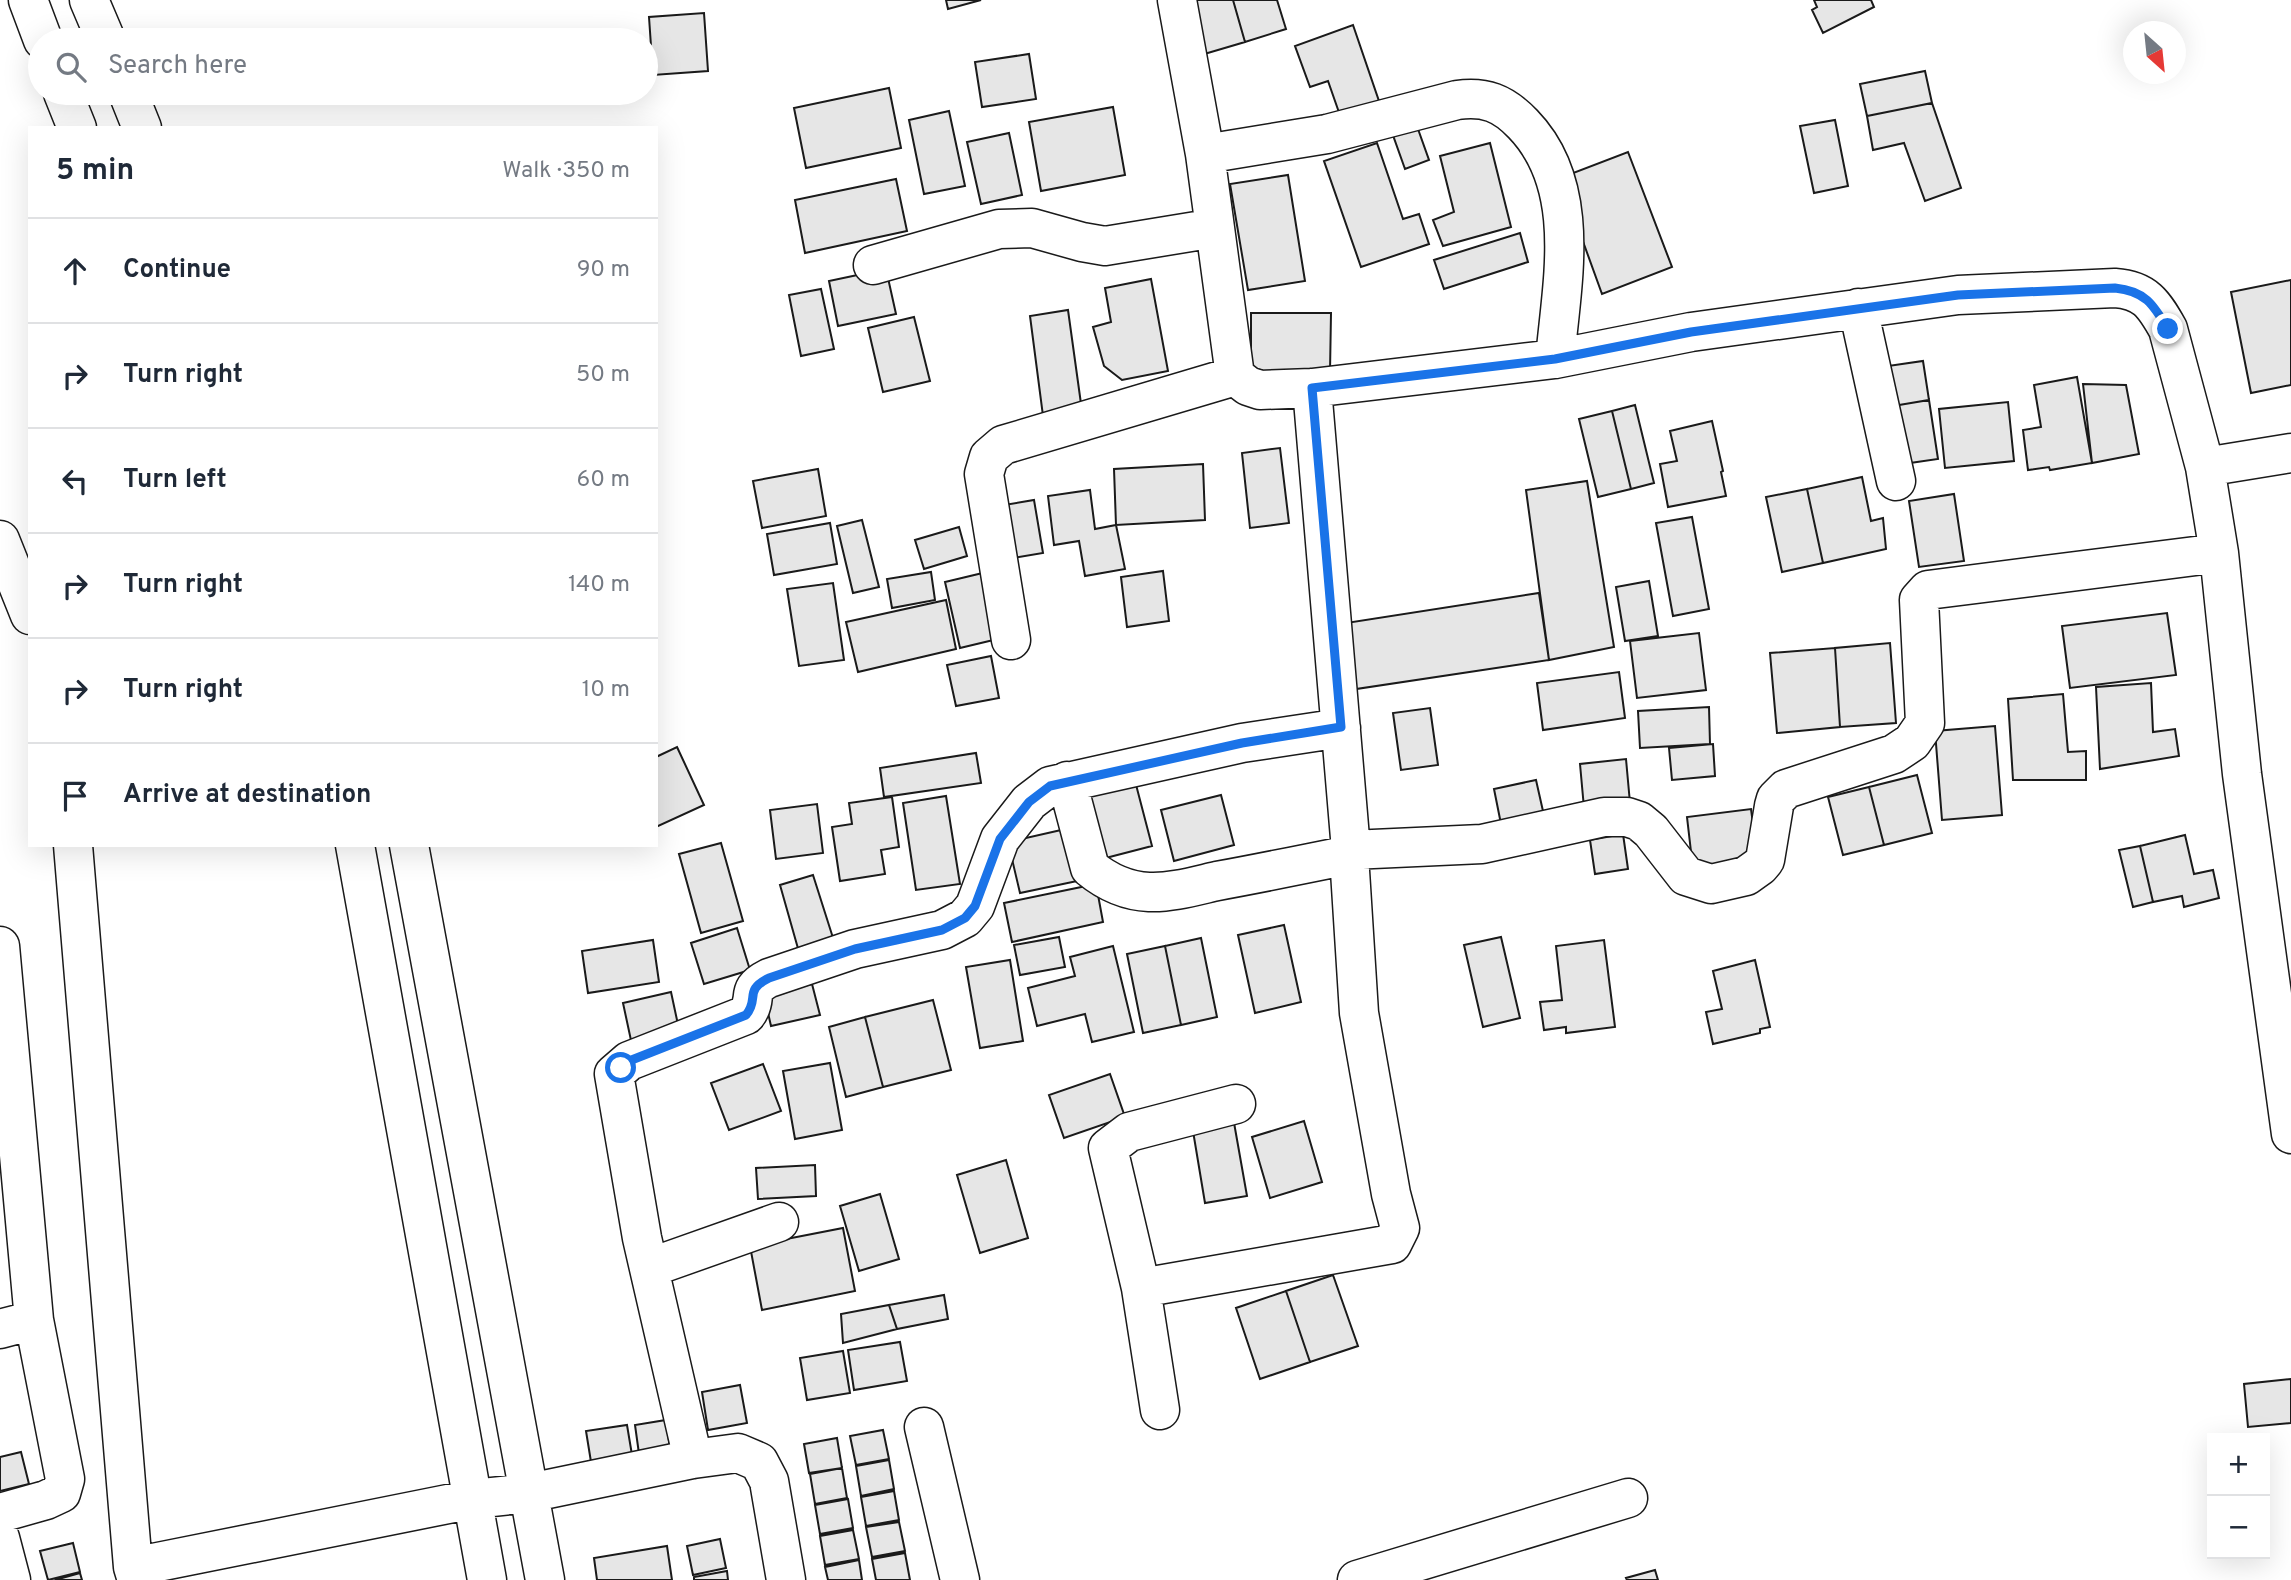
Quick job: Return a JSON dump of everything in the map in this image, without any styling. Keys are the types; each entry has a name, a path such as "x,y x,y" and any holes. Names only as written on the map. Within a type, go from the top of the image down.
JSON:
{"street":[{"path":"28,0 38,28"},
{"path":"89,0 101,28"},
{"path":"1177,0 1205,154 1235,376 1248,386 1260,390 1312,388 1555,359 1691,332 1958,295 2115,288 2132,289 2145,297 2168,329 2205,467 2219,553 2242,774 2291,1134"},
{"path":"1205,154 1327,134 1457,100 1475,97 1491,100 1512,113 1545,151 1563,212 1563,267 1555,359"},
{"path":"68,105 76,126"},
{"path":"133,105 141,126"},
{"path":"873,265 999,229 1032,228 1105,246 1215,228"},
{"path":"1858,308 1896,481"},
{"path":"1011,640 984,474 989,457 1003,445 1235,376"},
{"path":"1141,1288 1392,1244 1399,1228 1359,1013 1341,727 1312,388"},
{"path":"2205,467 2291,453"},
{"path":"0,540 28,610"},
{"path":"1067,781 1090,868 1118,886 1138,891 1152,893 1181,889 1350,852 1482,844 1604,817 1627,817 1639,821 1651,831 1686,876 1711,884 1746,876 1765,860 1776,799 1786,789 1894,754 1918,736 1925,723 1919,600 1923,593 1928,590 2219,553"},
{"path":"693,1459 649,1268 614,1074 629,1061 746,1015 751,1010 752,991 759,983 769,978 855,949 942,930 965,918 975,906 1000,839 1029,802 1050,786 1242,743 1341,727"},
{"path":"73,847 135,1573 473,1499 529,1493 693,1459 738,1454 759,1462 769,1481 786,1580"},
{"path":"355,847 487,1580"},
{"path":"409,847 545,1580"},
{"path":"0,946 17,1325 65,1479 61,1493 0,1514"},
{"path":"1160,1410 1141,1288 1108,1148 1129,1132 1236,1104"},
{"path":"649,1268 779,1222"},
{"path":"924,1427 960,1580"},
{"path":"1357,1580 1628,1498"},
{"path":"0,1538 11,1580"}],"building":[{"path":"946,0 981,0 948,9"},
{"path":"1185,0 1233,0 1245,42 1201,55"},
{"path":"1233,0 1277,0 1286,29 1245,42"},
{"path":"1814,0 1871,0 1874,7 1823,33 1812,10 1817,7"},
{"path":"704,13 708,71 658,75 658,28 650,28 649,17"},
{"path":"1353,25 1381,107 1342,121 1328,81 1310,87 1295,46"},
{"path":"1029,54 1036,99 982,107 975,62"},
{"path":"1925,71 1932,103 1867,116 1860,84"},
{"path":"889,88 901,148 806,168 794,108"},
{"path":"1932,103 1961,188 1925,201 1904,143 1873,150 1867,116"},
{"path":"1113,107 1125,175 1041,191 1029,122"},
{"path":"949,111 965,186 924,194 909,120"},
{"path":"1413,115 1429,160 1405,169 1389,124"},
{"path":"1835,120 1848,186 1814,193 1800,126"},
{"path":"1009,133 1022,195 981,204 967,142"},
{"path":"1377,143 1403,219 1419,214 1429,244 1361,267 1324,161"},
{"path":"1490,143 1511,227 1443,246 1433,220 1454,212 1440,156"},
{"path":"1628,152 1672,267 1602,294 1560,178"},
{"path":"1288,175 1305,281 1248,290 1230,184"},
{"path":"896,179 907,231 805,253 795,200"},
{"path":"1520,233 1528,262 1444,289 1434,260"},
{"path":"886,269 896,314 838,326 829,281"},
{"path":"1151,279 1168,371 1122,380 1104,366 1093,327 1111,322 1105,288"},
{"path":"2291,280 2291,385 2251,393 2231,292"},
{"path":"821,289 834,349 801,356 789,295"},
{"path":"1068,310 1082,411 1043,416 1030,316"},
{"path":"1251,313 1331,313 1330,372 1251,372"},
{"path":"914,317 930,381 883,392 868,328"},
{"path":"1923,361 1929,400 1887,407 1881,367"},
{"path":"2077,377 2092,463 2050,470 2049,467 2028,470 2023,430 2041,427 2034,385"},
{"path":"2083,384 2126,385 2139,454 2092,463"},
{"path":"1929,400 1938,459 1896,465 1887,407"},
{"path":"2008,402 2014,461 1945,468 1939,409"},
{"path":"1635,405 1654,483 1631,489 1612,411"},
{"path":"1612,411 1631,489 1598,497 1579,419"},
{"path":"1712,421 1726,496 1668,507 1660,464 1677,461 1670,431"},
{"path":"1280,448 1289,523 1250,528 1242,453"},
{"path":"1203,464 1205,520 1116,525 1114,469"},
{"path":"818,469 826,516 762,528 753,481"},
{"path":"1862,477 1871,521 1883,518 1886,549 1823,563 1807,489"},
{"path":"1587,481 1614,647 1549,660 1526,490"},
{"path":"1807,489 1823,563 1782,572 1766,497"},
{"path":"1090,490 1095,529 1116,525 1125,569 1085,576 1079,541 1054,545 1048,496"},
{"path":"1954,494 1964,561 1919,567 1909,501"},
{"path":"1034,500 1043,553 1007,559 998,506"},
{"path":"1692,517 1709,609 1673,616 1656,523"},
{"path":"862,520 879,587 853,593 837,526"},
{"path":"830,523 837,564 774,575 767,534"},
{"path":"959,527 967,556 924,569 915,540"},
{"path":"991,571 1006,637 960,648 945,582"},
{"path":"1163,571 1169,621 1127,627 1121,577"},
{"path":"931,572 935,600 892,608 887,579"},
{"path":"1649,581 1658,636 1625,641 1616,587"},
{"path":"833,583 844,660 799,666 787,589"},
{"path":"1539,593 1549,660 1356,689 1346,623"},
{"path":"946,600 956,649 858,672 846,622"},
{"path":"2167,613 2176,675 2070,688 2062,626"},
{"path":"1699,633 1706,690 1637,698 1630,641"},
{"path":"1890,643 1896,723 1840,727 1835,648"},
{"path":"1835,648 1840,727 1777,733 1770,653"},
{"path":"991,656 999,698 956,706 947,665"},
{"path":"1619,672 1625,718 1543,730 1537,683"},
{"path":"2151,683 2153,732 2175,729 2179,756 2100,769 2096,687"},
{"path":"2063,694 2068,752 2086,751 2086,780 2013,780 2008,699"},
{"path":"1709,707 1710,744 1640,748 1638,711"},
{"path":"1430,708 1438,765 1401,770 1393,713"},
{"path":"1995,726 2002,815 1942,820 1935,731"},
{"path":"1713,744 1715,776 1672,780 1669,748"},
{"path":"677,747 704,805 658,826 658,756"},
{"path":"976,753 981,783 884,797 880,768"},
{"path":"1626,759 1630,803 1584,808 1580,764"},
{"path":"1917,775 1932,833 1884,845 1869,787"},
{"path":"1134,777 1152,846 1098,860 1080,791"},
{"path":"1536,780 1545,820 1502,829 1494,789"},
{"path":"1869,787 1884,845 1843,855 1828,797"},
{"path":"1221,795 1234,845 1174,861 1161,810"},
{"path":"946,796 960,884 916,890 903,803"},
{"path":"892,797 899,847 881,850 885,874 840,881 832,827 852,824 849,803"},
{"path":"817,804 823,853 776,859 770,810"},
{"path":"1751,809 1758,861 1693,869 1687,817"},
{"path":"1070,828 1082,880 1020,893 1008,842"},
{"path":"1623,834 1628,869 1595,874 1590,840"},
{"path":"2185,835 2194,874 2213,870 2219,898 2184,907 2182,896 2153,902 2140,846"},
{"path":"721,843 743,921 701,933 679,854"},
{"path":"2140,846 2153,902 2133,907 2119,850"},
{"path":"813,875 834,941 799,952 780,885"},
{"path":"1096,884 1103,922 1012,942 1004,903"},
{"path":"1284,925 1301,1002 1255,1013 1238,935"},
{"path":"737,928 750,970 704,984 691,943"},
{"path":"1059,937 1065,967 1020,975 1014,945"},
{"path":"1501,937 1520,1018 1483,1027 1464,945"},
{"path":"1201,938 1217,1017 1181,1025 1165,946"},
{"path":"653,940 659,982 588,993 582,951"},
{"path":"1604,940 1615,1027 1566,1033 1566,1027 1544,1030 1540,1002 1562,1000 1556,946"},
{"path":"1113,946 1134,1032 1092,1042 1085,1014 1037,1026 1028,988 1075,976 1070,957"},
{"path":"1165,946 1181,1025 1143,1033 1127,954"},
{"path":"1010,960 1023,1041 980,1048 966,967"},
{"path":"1755,960 1770,1027 1760,1029 1760,1033 1713,1044 1706,1012 1722,1009 1713,971"},
{"path":"812,984 820,1015 771,1026 764,995"},
{"path":"671,992 680,1034 632,1045 623,1003"},
{"path":"933,1000 951,1070 883,1087 865,1017"},
{"path":"865,1017 883,1087 846,1097 829,1027"},
{"path":"830,1063 842,1130 795,1139 783,1071"},
{"path":"763,1064 781,1111 729,1130 711,1083"},
{"path":"1110,1074 1125,1117 1064,1138 1049,1095"},
{"path":"1233,1117 1247,1196 1205,1203 1192,1125"},
{"path":"1304,1121 1322,1182 1270,1198 1252,1137"},
{"path":"1006,1160 1028,1238 980,1253 957,1175"},
{"path":"815,1165 816,1196 758,1199 756,1168"},
{"path":"880,1194 899,1259 859,1271 840,1206"},
{"path":"843,1228 855,1291 762,1310 750,1246"},
{"path":"1333,1275 1358,1346 1310,1362 1286,1291"},
{"path":"1286,1291 1310,1362 1260,1379 1236,1308"},
{"path":"944,1295 948,1319 897,1329 889,1305"},
{"path":"889,1305 897,1329 843,1343 841,1314"},
{"path":"900,1342 907,1381 854,1390 848,1350"},
{"path":"843,1351 850,1393 807,1400 800,1358"},
{"path":"2291,1379 2291,1423 2248,1427 2244,1384"},
{"path":"740,1385 747,1423 708,1430 702,1392"},
{"path":"666,1420 671,1455 640,1461 635,1425"},
{"path":"627,1425 633,1461 592,1468 586,1431"},
{"path":"883,1430 889,1459 856,1465 850,1436"},
{"path":"837,1438 842,1468 809,1473 804,1444"},
{"path":"21,1452 29,1484 0,1491 0,1457"},
{"path":"889,1460 894,1489 861,1496 856,1466"},
{"path":"842,1468 847,1498 815,1504 810,1474"},
{"path":"894,1491 899,1520 866,1526 861,1497"},
{"path":"848,1499 853,1528 820,1534 815,1505"},
{"path":"899,1522 905,1551 872,1557 866,1527"},
{"path":"853,1530 859,1559 825,1565 820,1536"},
{"path":"720,1539 726,1568 693,1575 687,1546"},
{"path":"73,1543 80,1572 48,1580 40,1551"},
{"path":"667,1546 672,1580 597,1580 594,1558"},
{"path":"905,1553 910,1580 876,1580 872,1559"},
{"path":"859,1560 862,1580 828,1580 825,1567"},
{"path":"1655,1570 1658,1580 1626,1578"},
{"path":"727,1571 728,1580 694,1580 694,1577"},
{"path":"80,1573 82,1580 55,1580"}],"route":[{"path":"621,1068 629,1061 738,1020 751,1010 752,991 759,983 769,978 855,949 942,930 965,918 975,906 1000,839 1029,802 1050,786 1242,743 1341,727 1312,388 1555,359 1691,332 1958,295 2132,289 2145,297 2168,329"}]}
